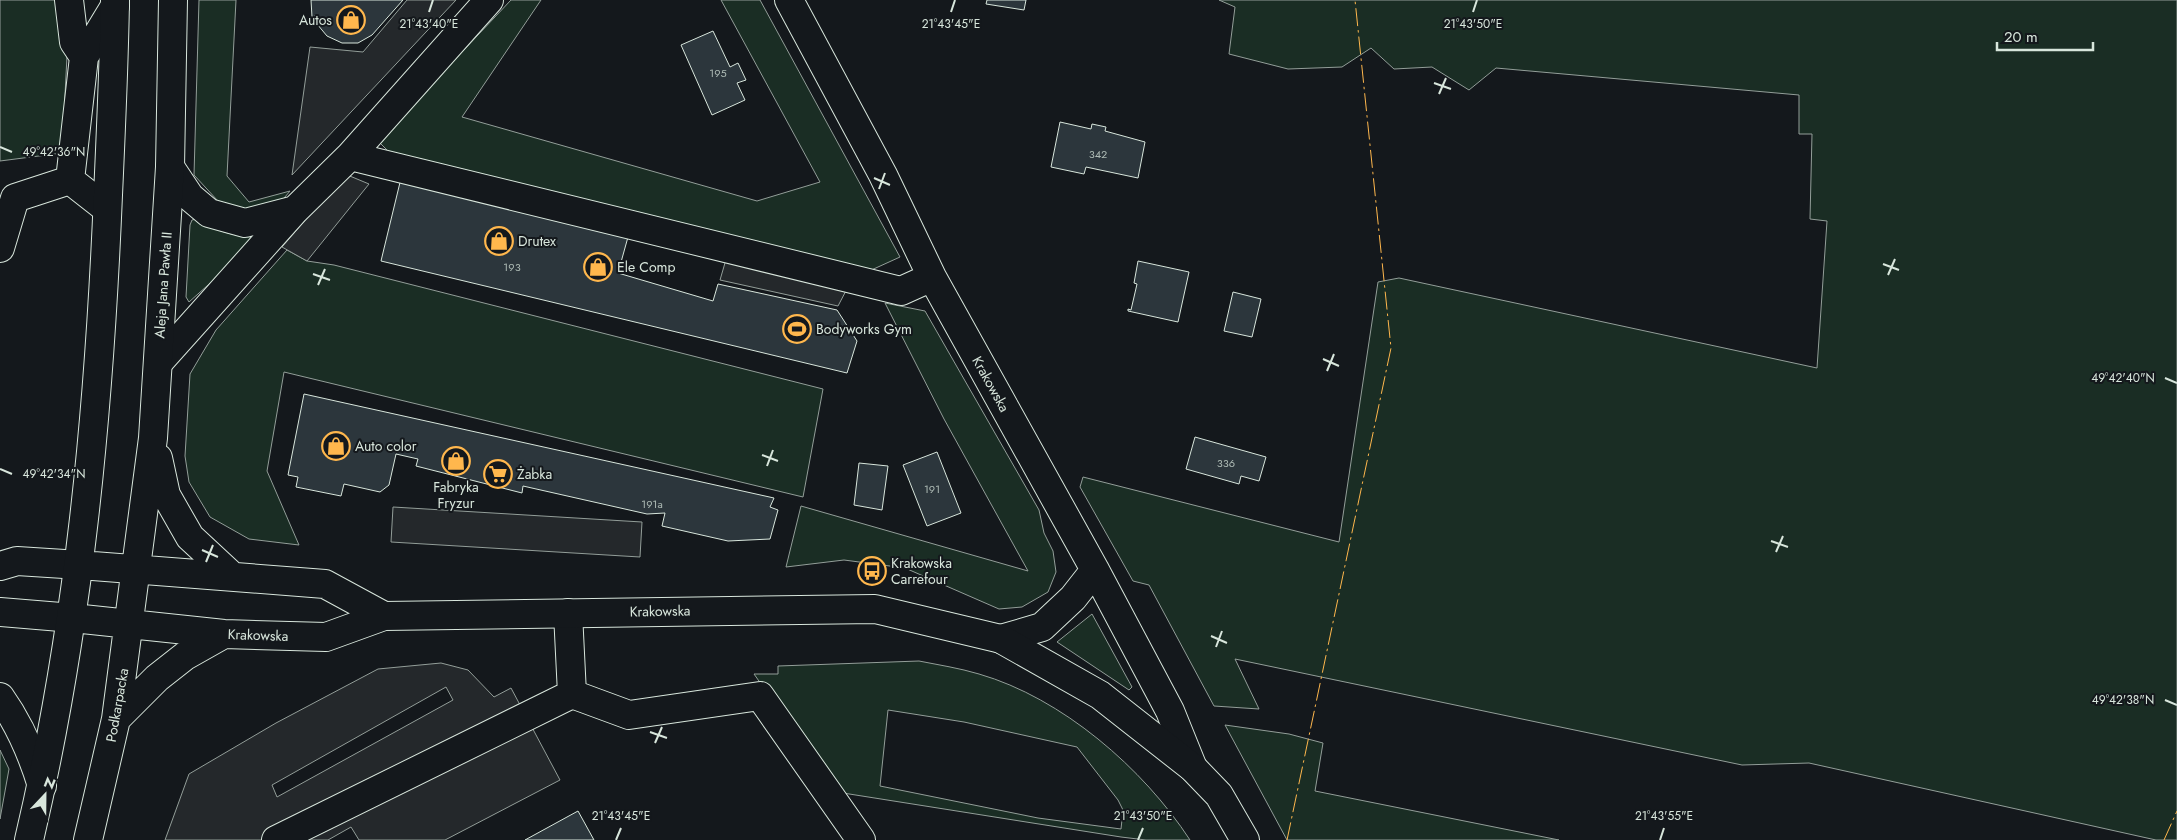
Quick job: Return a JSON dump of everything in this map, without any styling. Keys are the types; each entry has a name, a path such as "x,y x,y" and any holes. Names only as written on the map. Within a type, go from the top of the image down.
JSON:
{"main road":[{"path":"69,0 74,42 84,57"},
{"name":"Aleja Jana Pawła II","path":"138,569 153,438 158,363 170,167 173,0"},
{"path":"158,363 295,210 350,156 489,0"},
{"name":"Krakowska","path":"789,0 883,174 932,277 1095,570 1170,711 1193,768"},
{"path":"70,180 84,57 115,3"},
{"path":"29,840 42,786 73,618 80,565 102,334 115,3"},
{"path":"350,156 901,291 932,277"},
{"path":"170,167 190,197 209,213 245,223 295,210"},
{"path":"70,180 107,209"},
{"path":"0,248 15,198 70,180"},
{"path":"153,438 166,495 190,537 232,576"},
{"name":"Krakowska","path":"0,566 18,561 325,584 384,616"},
{"name":"Podkarpacka","path":"88,840 116,719 138,569"},
{"path":"1001,640 1042,627 1073,598 1095,570"},
{"name":"Krakowska","path":"0,612 224,634 326,637 384,616 876,609 1001,640 1100,694 1193,768 1220,796 1245,840"},
{"path":"568,613 572,694"},
{"path":"116,719 157,678 186,656 224,634"},
{"path":"276,840 572,694 629,715 760,696 861,840"},
{"path":"0,697 14,716 32,751 42,786"}],"green space":[{"path":"0,0 61,0 67,56 62,153 0,161"},
{"path":"199,0 236,0 227,176 249,202 290,191 279,204 239,210 218,201 194,175"},
{"path":"511,0 541,0 462,117 757,201 820,182 721,0 760,0 900,257 867,272 396,159 378,141"},
{"path":"1219,0 2177,0 2177,840 2156,840 1809,763 1742,765 1235,659 1259,709 1214,706 1149,585 1133,581 1080,487 1083,477 1339,542 1378,282 1399,278 1817,368 1827,221 1810,219 1812,134 1799,134 1799,95 1496,68 1469,90 1432,67 1394,69 1371,48 1342,67 1288,69 1229,54 1235,7"},
{"path":"196,219 223,232 253,237 217,277 189,302 186,297 190,225 192,220"},
{"path":"287,250 307,261 334,265 823,389 803,497 284,372 267,471 299,545 249,539 210,517 189,482 185,456 190,374 216,330"},
{"path":"885,303 925,311 1039,510 1044,533 1053,551 1056,572 1048,592 1022,607 999,609 905,568 844,560 786,567 801,506 1028,571 944,419"},
{"path":"1092,614 1132,687 1129,690 1057,642"},
{"path":"919,661 972,672 1010,685 1070,718 1098,739 1149,787 1190,840 1146,840 1121,837 843,793 823,772 754,674 778,674 778,666","holes":["888,710 964,722 1077,747 1118,800 1123,810 1121,829 1038,818 880,786"]},
{"path":"1225,725 1289,734 1323,743 1315,791 1559,840 1287,840"},
{"path":"0,750 9,769 0,819"}],"shaded area":[{"path":"407,0 456,0 292,175 310,47 363,52"},
{"path":"345,174 369,184 307,261 282,247"},
{"path":"727,256 849,285 838,306 720,280"},
{"path":"393,507 642,522 640,557 391,542"},
{"path":"441,663 468,670 494,697 511,688 560,780 445,840 359,840 351,827 328,840 165,840 189,774 276,723 378,669","holes":["446,687 453,700 277,797 272,785"]}],"building":[{"name":"Autos","path":"311,0 403,0 372,35 358,43 342,43 327,36 317,24 315,16 312,17"},
{"path":"987,0 1026,0 1024,10 986,4"},
{"path":"713,31 730,67 738,63 746,80 737,83 745,100 712,115 681,45"},
{"path":"1060,122 1091,129 1092,124 1106,127 1105,131 1145,142 1138,178 1086,167 1084,174 1051,167"},
{"path":"403,170 628,237 618,273 713,301 718,284 837,310 857,341 847,373 381,261"},
{"path":"1138,261 1189,272 1178,322 1128,311 1128,309 1131,310 1137,284 1134,283"},
{"path":"1233,292 1261,299 1252,337 1224,331"},
{"path":"304,394 774,498 770,507 778,510 770,539 728,541 662,526 665,513 647,514 523,486 522,493 416,466 418,459 396,454 389,485 380,492 344,484 341,496 296,487 298,477 288,475"},
{"path":"1195,437 1266,457 1259,481 1241,476 1239,484 1186,469"},
{"path":"937,452 961,513 927,526 903,465"},
{"path":"859,463 888,466 882,510 854,505"},
{"path":"578,811 594,840 525,840"}],"power":[{"path":"1287,840 1391,348 1355,0"},
{"path":"2164,840 2177,811"}],"place":[{"name":"Autos","path":"351,20"},
{"name":"Drutex","path":"499,241"},
{"name":"Ele Comp","path":"598,267"},
{"name":"Bodyworks Gym","path":"797,329"},
{"name":"Auto color","path":"336,446"},
{"name":"Fabryka Fryzur","path":"456,461"},
{"name":"Żabka","path":"498,474"},
{"name":"Krakowska Carrefour","path":"872,571"}]}
